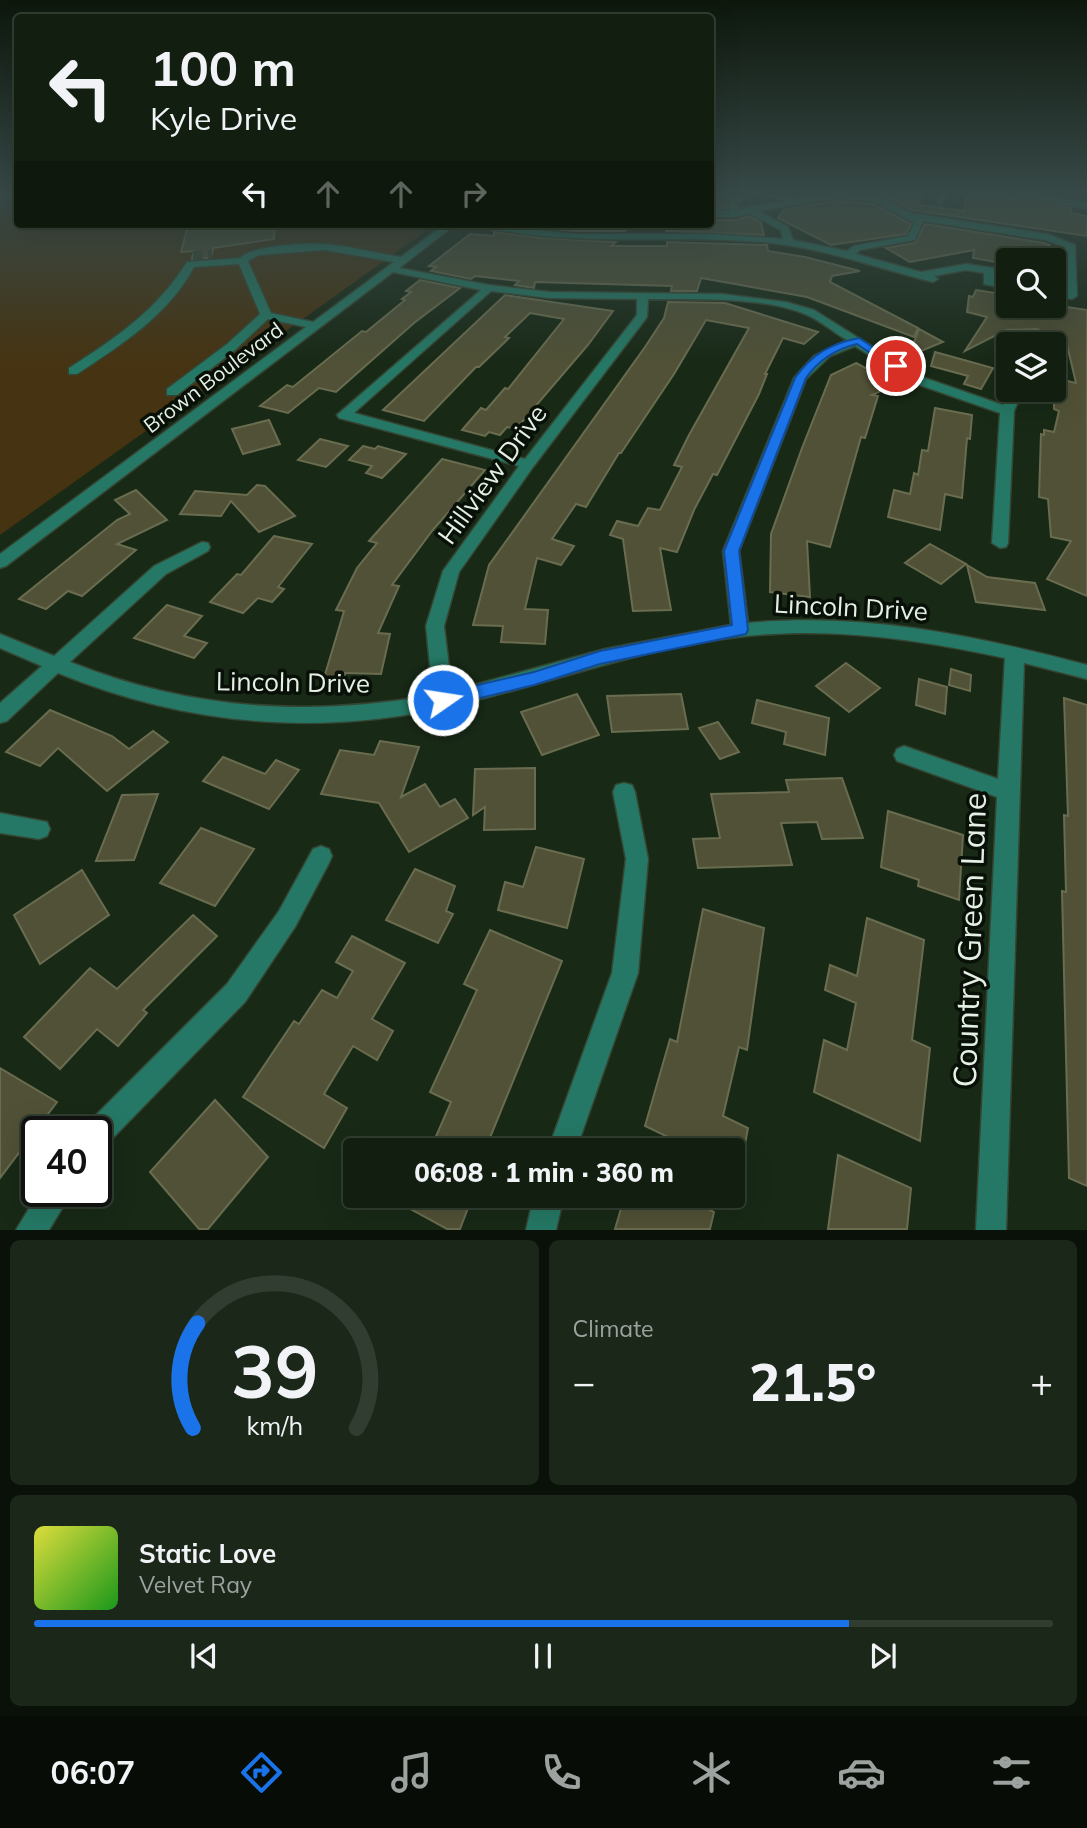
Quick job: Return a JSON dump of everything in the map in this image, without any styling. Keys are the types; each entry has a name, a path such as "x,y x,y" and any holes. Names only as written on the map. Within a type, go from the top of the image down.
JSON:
{"street":[{"path":"73,371 121,338 158,307 185,278 192,260 247,258 300,250"},
{"path":"345,250 403,260"},
{"name":"Brown Boulevard","path":"0,562 416,250"},
{"path":"828,250 933,279"},
{"path":"849,255 854,250"},
{"path":"1066,295 1072,296 1070,250"},
{"path":"212,255 247,258"},
{"path":"247,258 266,314"},
{"path":"919,276 966,267 996,271"},
{"path":"391,269 489,288 549,295 722,297 786,305 810,313 859,341 915,379 1007,411"},
{"path":"990,270 988,282 996,284"},
{"path":"1066,282 1072,283"},
{"path":"489,288 344,415 528,464"},
{"name":"Hillview Drive","path":"443,700 435,626 451,571 528,464 643,315 642,298"},
{"path":"266,314 316,326"},
{"path":"172,392 231,347 266,314"},
{"path":"740,630 731,551 800,378 813,361 844,344 859,341"},
{"path":"1000,543 1007,411 1011,402"},
{"path":"0,715 160,570 202,547"},
{"name":"Lincoln Drive","path":"0,641 108,685 169,703 242,713 330,715 408,707 534,678 600,657 740,630 787,627 853,629 927,637 1015,652 1087,672"},
{"name":"Country Green Lane","path":"991,1230 1000,1068 1007,792 1015,652"},
{"path":"904,755 1007,792"},
{"path":"566,1138 625,974 637,859 624,792"},
{"path":"0,823 39,829"},
{"path":"112,1119 236,993 287,919 321,856"},
{"path":"31,1230 47,1207"},
{"path":"541,1230 546,1208"}],"shaded area":[{"path":"0,250 399,250 0,535"}],"building":[{"path":"181,250 213,250 211,258 192,259 194,251"},
{"path":"449,250 768,250 860,271 832,276 830,282 918,328 914,337 807,297 701,278 697,291 671,291 672,286 535,282 534,288 515,285 519,281 475,276 471,279 431,271 436,267 429,266"},
{"path":"890,250 972,250 910,262"},
{"path":"974,250 996,250 996,262 973,258"},
{"path":"420,280 460,288 414,323 336,392 319,388 288,413 260,406 287,385 293,387 362,331 366,332 405,300 402,299 411,292 406,291"},
{"path":"976,290 996,293 996,318 1066,318 1066,307 1087,310 1087,596 1047,579 1071,541 1051,537 1048,499 1039,497 1041,434 1044,435 1044,430 1054,432 1059,411 1054,409 1054,402 1066,402 1066,381 1076,383 1066,344 1066,332 1006,330 996,332 996,335 965,351 987,317 967,312 969,296 973,297"},
{"path":"505,295 613,311 588,345 516,429 507,427 500,435 489,432 485,436 462,430 481,408 486,410 505,388 508,389 564,319 530,313 505,337 509,338 476,367 424,421 383,410"},
{"path":"668,302 725,303 818,332 804,344 783,338 765,374 759,394 717,475 713,474 694,510 677,552 660,548 671,610 633,611 623,539 610,535 617,521 638,526 648,508 660,510 682,467 674,465 749,328 706,320 674,374 619,453 586,507 576,504 552,539 574,546 561,565 537,558 525,609 548,610 545,644 501,642 503,626 473,625 489,565 645,347 664,318"},
{"path":"919,329 943,342 909,356"},
{"path":"935,352 993,368 981,389 964,384 968,376 931,366"},
{"path":"856,363 896,384 872,395 878,396 865,438 861,437 830,547 807,541 810,597 770,592 771,534 802,448 831,375"},
{"path":"935,408 972,415 970,439 967,438 962,498 945,494 940,530 888,517 894,490 910,494 914,473 918,475 922,450 928,451"},
{"path":"269,420 280,444 243,454 232,429"},
{"path":"320,439 348,446 326,467 298,460"},
{"path":"363,446 375,449 378,446 406,454 382,478 366,473 372,466 349,460"},
{"path":"442,459 485,470 432,531 392,585 399,586 378,633 390,634 381,674 345,673 344,679 324,678 344,611 336,610 357,568 377,543 369,541"},
{"path":"257,485 265,486 295,516 259,532 231,501 221,516 180,514 195,491 247,495"},
{"path":"136,490 167,520 117,544 136,550 82,596 68,591 46,609 19,599 117,520 130,514 115,500"},
{"path":"274,536 312,544 278,587 284,589 272,602 258,598 243,613 210,602 237,574 241,575"},
{"path":"930,544 966,564 941,584 905,563"},
{"path":"967,565 987,577 1035,583 1045,610 976,602"},
{"path":"167,605 202,616 184,636 207,643 194,658 134,638"},
{"path":"846,663 880,688 849,712 816,686"},
{"path":"951,669 971,675 970,691 949,685"},
{"path":"919,679 947,687 945,714 916,705"},
{"path":"577,694 599,735 542,755 521,712"},
{"path":"681,694 688,729 612,732 607,696"},
{"path":"1064,698 1087,705 1087,1186 1069,1178 1062,891 1066,892 1064,815 1068,816"},
{"path":"757,700 829,718 825,755 784,744 786,732 752,723"},
{"path":"50,710 112,736 129,749 153,731 168,742 107,791 58,748 40,766 6,752"},
{"path":"718,722 739,752 720,759 699,728"},
{"path":"380,741 419,747 401,797 425,784 440,807 455,799 468,818 409,852 379,803 321,794 340,750 374,755"},
{"path":"223,757 265,774 276,760 299,770 269,809 203,781"},
{"path":"535,768 535,829 484,830 485,807 473,815 475,769"},
{"path":"842,778 863,838 822,839 817,822 781,823 792,865 698,868 693,839 720,838 711,794 789,792 786,780"},
{"path":"158,794 134,860 96,861 122,795"},
{"path":"888,811 963,835 959,900 918,886 919,880 881,867"},
{"path":"201,828 254,849 215,906 160,883"},
{"path":"536,847 584,859 567,928 498,910 505,882 523,887"},
{"path":"415,869 455,886 446,911 453,914 438,943 386,920"},
{"path":"82,870 109,915 40,964 14,915"},
{"path":"703,909 764,928 747,1050 739,1047 723,1116 748,1128 745,1144 745,1138 670,1138 645,1126 670,1039 677,1042"},
{"path":"193,915 217,936 143,1010 147,1013 118,1046 97,1029 60,1069 24,1037 90,968 117,989"},
{"path":"867,918 924,940 912,1040 930,1048 920,1141 814,1092 824,1040 847,1050 856,1003 825,990 830,965 857,976"},
{"path":"490,930 562,961 490,1138 435,1138 451,1102 430,1092 477,990 464,984"},
{"path":"352,936 405,963 372,1019 393,1031 377,1060 353,1046 324,1094 347,1108 324,1148 243,1097 294,1021 299,1024 322,990 337,998 353,971 336,962"},
{"path":"0,1068 57,1102 46,1116 21,1116 21,1150 0,1178"},
{"path":"215,1100 268,1157 208,1229 199,1229 150,1172"},
{"path":"838,1155 911,1188 907,1229 828,1229"},
{"path":"409,1208 468,1208 460,1229 447,1229"},
{"path":"621,1208 706,1208 714,1212 710,1229 615,1229"}],"tunnel":[{"path":"193,256 212,255"}],"route":[{"path":"443,700 534,678 600,657 740,630 731,551 800,378 813,361 844,344 859,341 896,366"}]}
